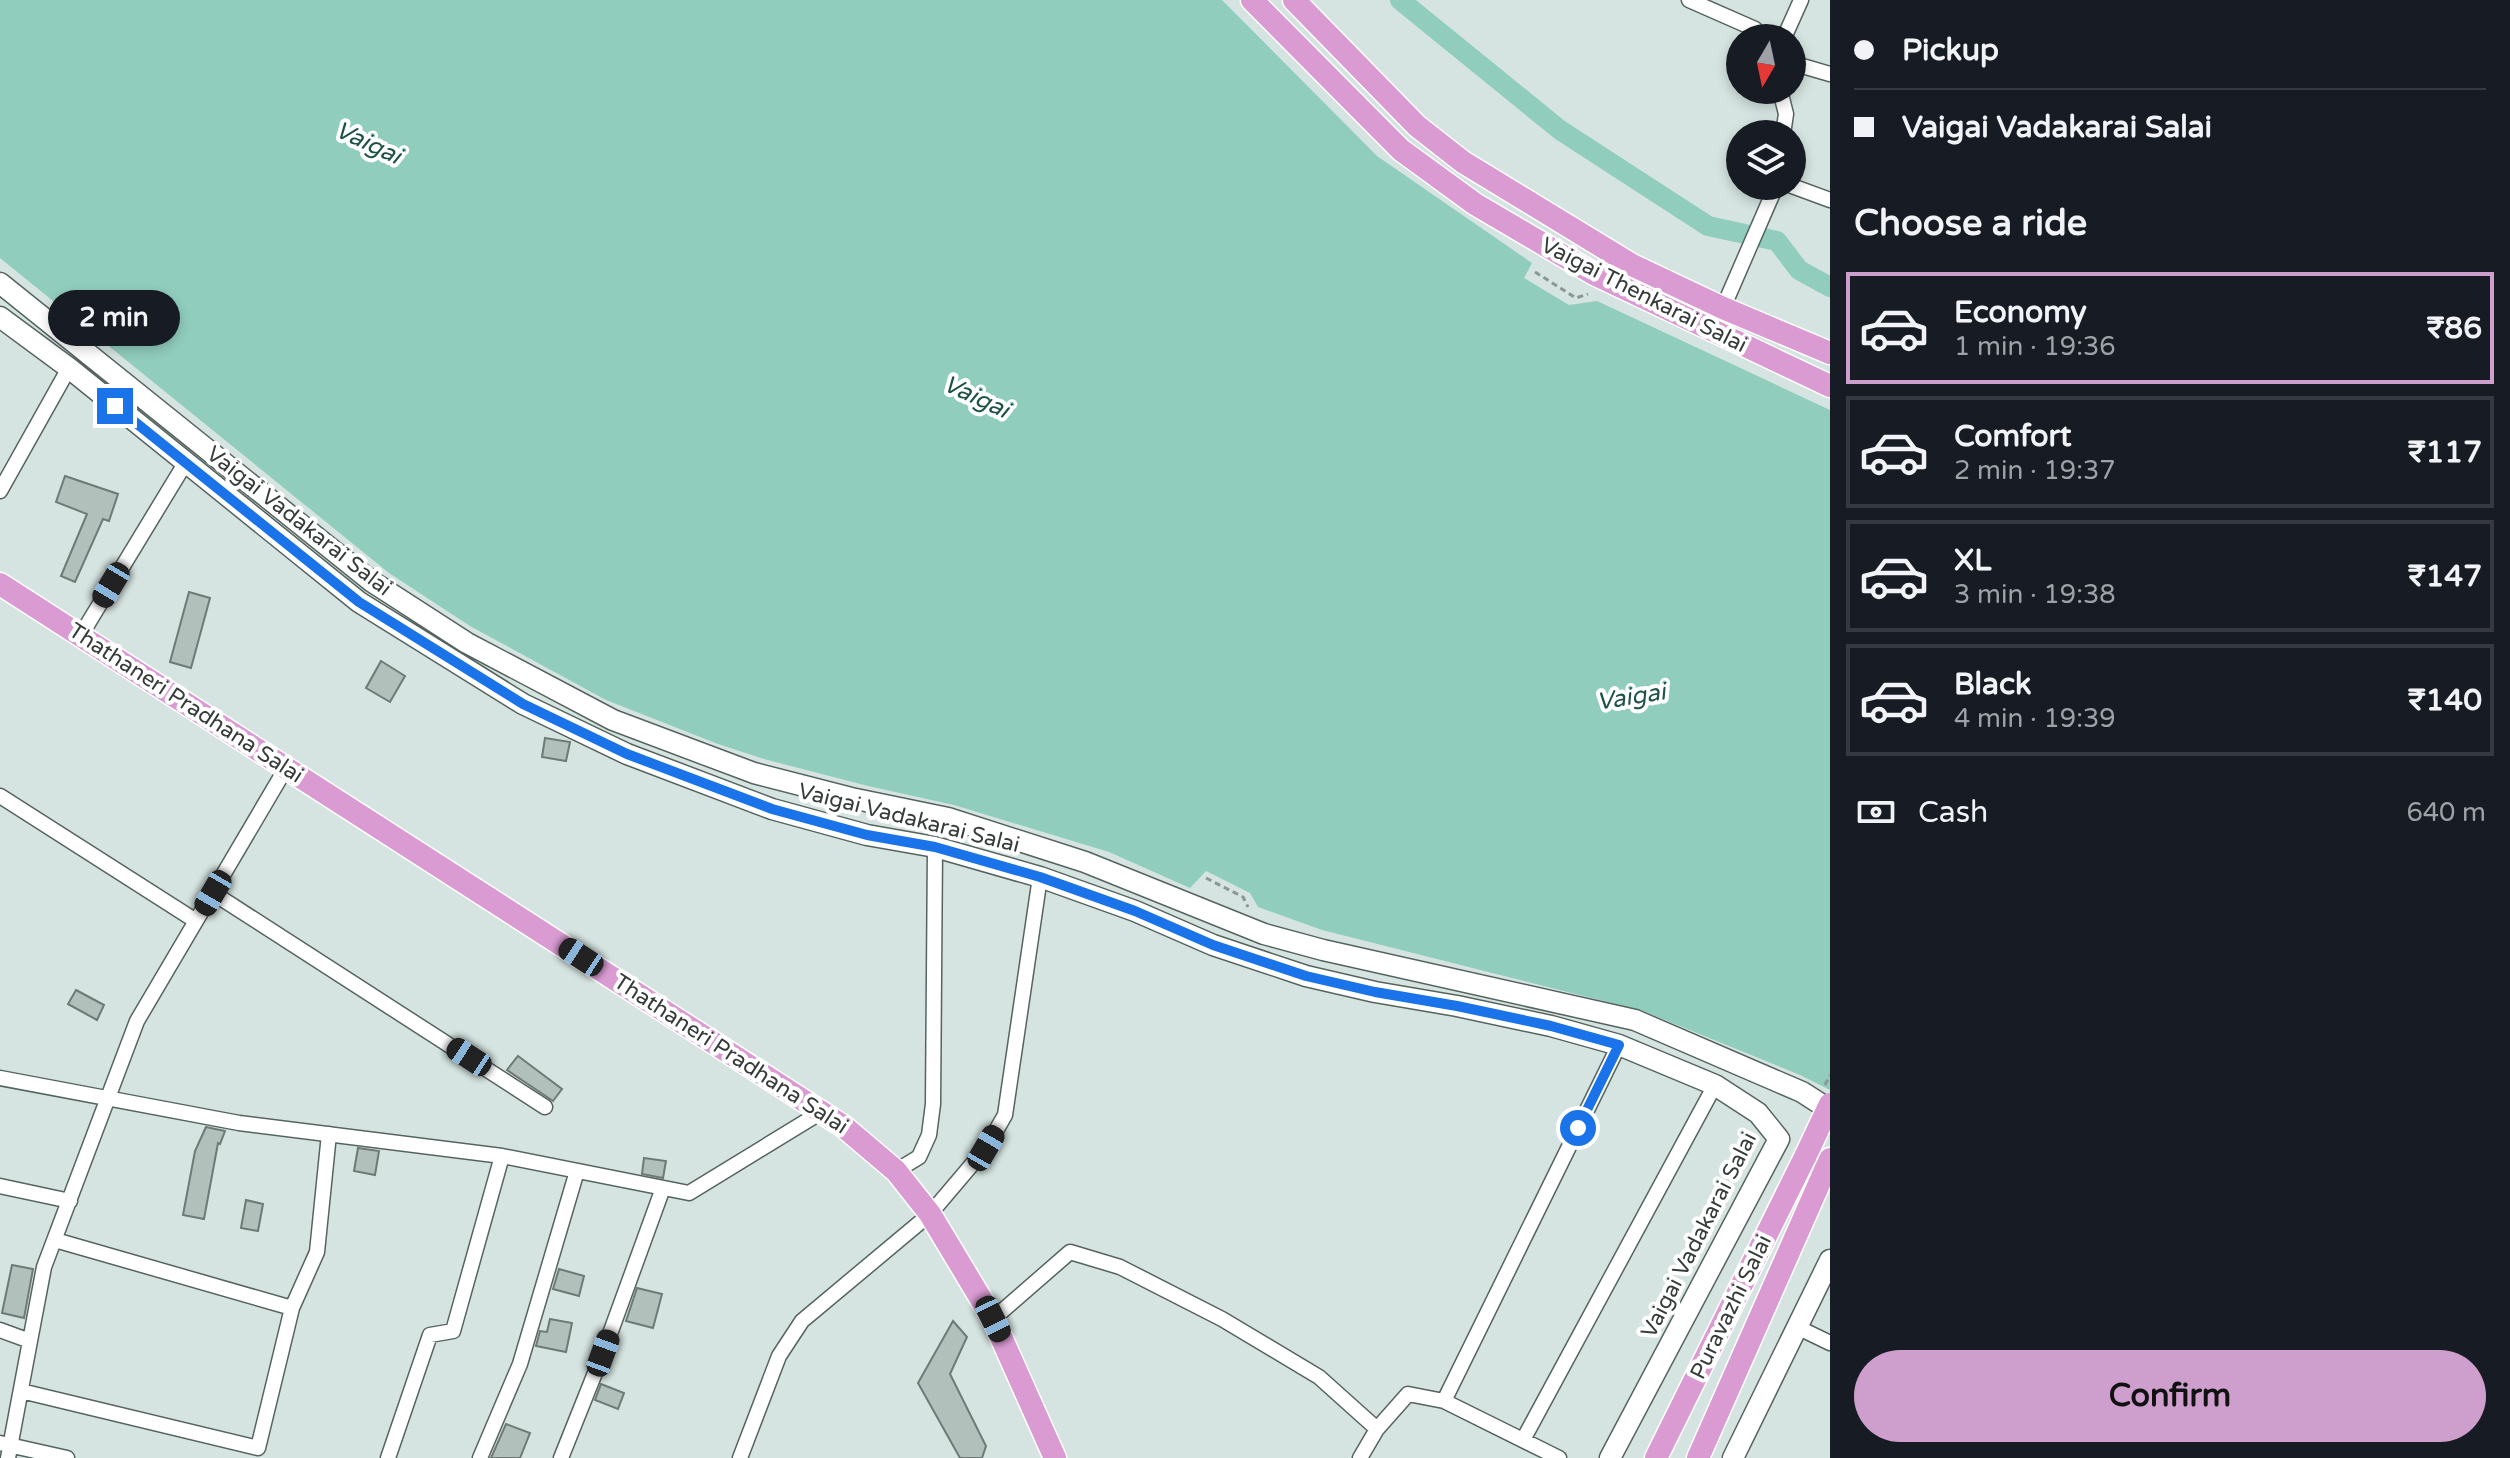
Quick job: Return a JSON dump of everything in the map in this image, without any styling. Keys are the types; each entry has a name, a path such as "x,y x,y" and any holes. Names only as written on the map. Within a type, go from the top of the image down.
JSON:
{"main road":[{"name":"Vaigai Thenkarai Salai","path":"1252,0 1401,150 1475,204 1594,274 1830,386"},
{"name":"Vaigai Thenkarai Salai","path":"1294,0 1417,126 1463,162 1632,265 1830,353"},
{"name":"Vaigai Vadakarai Salai","path":"0,283 371,581 467,643 613,720 754,773 851,798 948,818 1085,862 1264,934 1635,1020 1802,1092 1830,1110"},
{"name":"Vaigai Vadakarai Salai","path":"0,317 69,368 359,602 523,704 627,754 772,809 867,835 935,847 1040,877 1135,911 1213,945 1306,976 1551,1026 1619,1045 1715,1085 1758,1113 1779,1139 1610,1458"},
{"name":"Thathaneri Pradhana Salai","path":"0,584 823,1111 896,1171 930,1214 993,1319 1052,1456"},
{"name":"Puravazhi Salai","path":"1656,1458 1830,1104"},
{"name":"Puravazhi Salai","path":"1698,1458 1829,1162"},
{"path":"1733,1458 1797,1327 1825,1282 1830,1260"}],"street":[{"path":"1689,0 1744,24"},
{"path":"1790,24 1801,0"},
{"path":"1806,67 1830,74"},
{"path":"1806,191 1830,200"},
{"path":"1723,308 1770,200"},
{"path":"0,491 69,368"},
{"path":"81,635 186,462"},
{"path":"67,1458 6,1449 21,1391 44,1267 137,1021 286,768"},
{"path":"0,796 196,921"},
{"path":"896,1171 919,1157 925,1146 933,1104 935,847"},
{"path":"740,1458 779,1356 802,1321 930,1214 986,1148 1005,1115 1040,877"},
{"path":"213,893 545,1107"},
{"path":"1444,1401 1619,1045"},
{"path":"2,1077 239,1123 502,1156 689,1193 823,1111"},
{"path":"1523,1440 1715,1085"},
{"path":"21,1391 257,1453 292,1308 317,1252 329,1134"},
{"path":"388,1458 430,1335 453,1331 502,1156"},
{"path":"480,1458 520,1364 577,1171"},
{"path":"0,1186 70,1201"},
{"path":"561,1458 663,1188"},
{"path":"55,1240 292,1308"},
{"path":"993,1319 1070,1252 1120,1267 1222,1319 1319,1377 1377,1429"},
{"path":"1797,1327 1830,1343"},
{"path":"0,1330 30,1341"},
{"path":"1360,1458 1377,1429 1408,1394 1444,1401 1559,1458"}],"path":[{"path":"1535,272 1576,298 1592,293"},
{"path":"1206,878 1243,897 1249,909"}],"water":[{"name":"Vaigai","path":"0,0 1222,0 1377,156 1532,263 1524,278 1569,305 1597,301 1830,410 1830,1090 1643,1011 1322,930 1258,907 1250,893 1206,871 1190,888 1109,852 954,805 868,786 718,744 606,700 470,626 389,573 0,258"}],"building":[{"path":"65,476 118,494 109,521 103,519 75,582 61,576 87,514 56,502"},
{"path":"189,592 210,598 191,668 170,662"},
{"path":"381,661 405,676 390,702 366,688"},
{"path":"545,738 570,742 566,761 542,757"},
{"path":"76,990 104,1005 97,1020 68,1004"},
{"path":"518,1056 562,1089 553,1101 507,1070"},
{"path":"206,1127 225,1131 218,1143 204,1219 183,1215 195,1151"},
{"path":"358,1148 379,1151 375,1175 354,1171"},
{"path":"644,1158 666,1161 663,1178 642,1174"},
{"path":"246,1200 263,1204 258,1231 241,1228"},
{"path":"12,1265 33,1269 24,1318 2,1313"},
{"path":"559,1269 584,1276 579,1296 553,1289"},
{"path":"637,1288 662,1294 653,1328 626,1321"},
{"path":"550,1319 572,1323 566,1352 536,1346 540,1331 547,1332"},
{"path":"953,1321 967,1337 950,1374 986,1446 982,1458 960,1458 918,1383"},
{"path":"601,1384 624,1393 618,1409 595,1400"},
{"path":"506,1424 530,1433 520,1458 491,1458"}],"waterway":[{"path":"1400,0 1560,130 1708,226 1777,241 1799,270 1830,287"}],"route":[{"path":"115,406 359,602 523,704 627,754 772,809 867,835 935,847 1040,877 1275,967 1375,992 1551,1026 1619,1045 1578,1128"}]}
